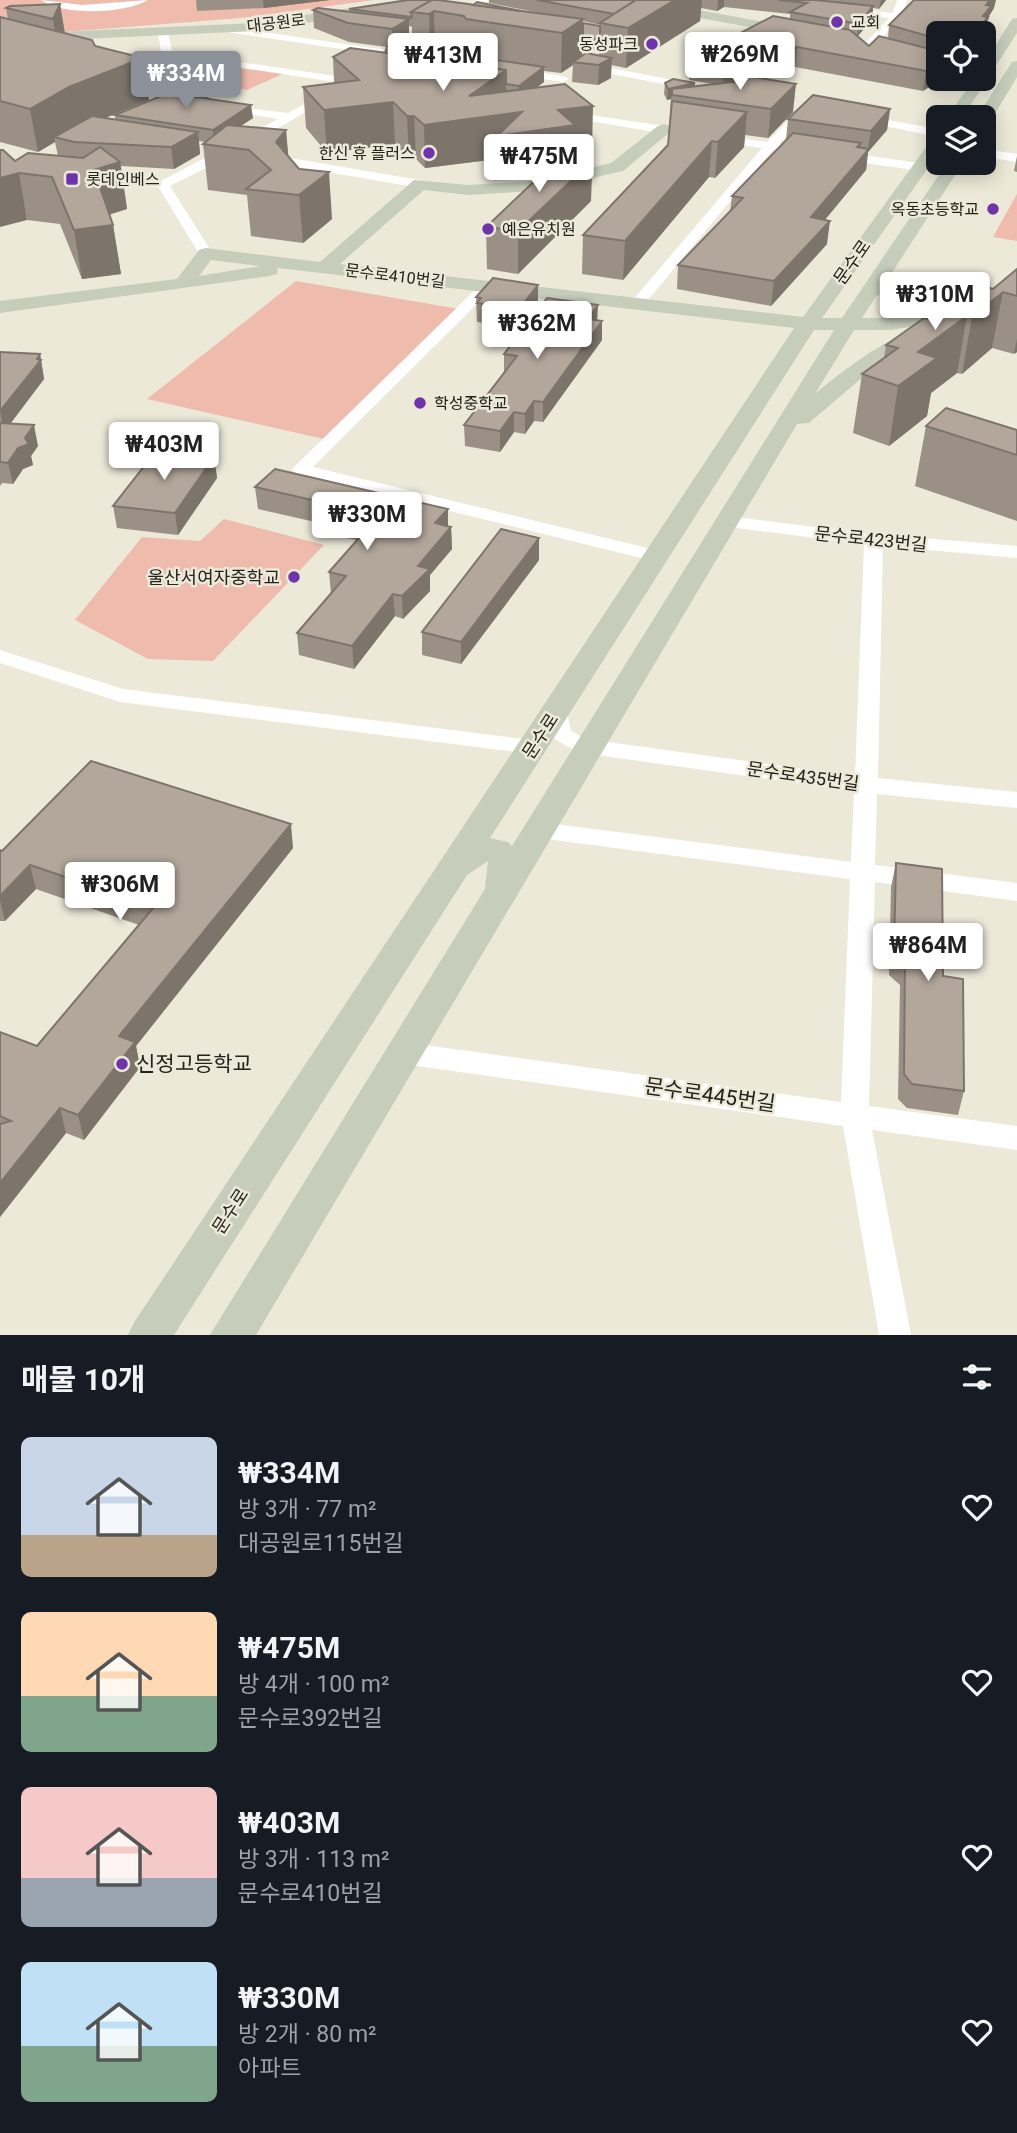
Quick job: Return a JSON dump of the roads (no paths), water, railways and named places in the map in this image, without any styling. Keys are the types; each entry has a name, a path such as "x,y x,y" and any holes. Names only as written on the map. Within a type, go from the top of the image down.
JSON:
{"main road":[{"name":"대공원로","path":"3,47 14,38 224,29 309,19 426,0 482,5"},
{"path":"623,0 802,33"},
{"path":"996,56 1017,22"},
{"path":"861,45 887,52"},
{"path":"996,106 1010,90 1017,65"},
{"path":"325,267 420,184 468,190 535,186 617,167 664,130"},
{"name":"문수로","path":"150,1335 808,324 926,159"},
{"name":"문수로","path":"232,1335 773,444 947,175"},
{"path":"183,284 206,254"},
{"name":"문수로410번길","path":"206,254 808,324 847,326 930,319 1010,304"},
{"path":"0,307 183,284 303,265"},
{"path":"872,288 912,298 1010,304"},
{"path":"773,444 826,394 874,358 924,334 1010,304"},
{"path":"440,888 471,855 485,849 497,850 505,859 506,870 493,906"}],"street":[{"path":"46,0 60,7 102,8 143,0"},
{"path":"861,45 897,16 902,0"},
{"path":"444,25 482,5"},
{"path":"829,9 897,16"},
{"path":"653,21 679,10"},
{"path":"309,19 349,24"},
{"path":"224,29 563,79"},
{"path":"163,32 167,54"},
{"path":"374,68 418,42"},
{"path":"195,103 168,99 106,82 167,54 377,85"},
{"path":"553,86 599,55"},
{"path":"583,66 701,88"},
{"path":"82,174 163,185 230,151 362,75"},
{"path":"143,109 168,99"},
{"path":"209,105 291,117"},
{"path":"793,106 820,111"},
{"path":"637,304 770,146 807,108"},
{"path":"554,113 690,134"},
{"path":"846,116 926,131"},
{"path":"704,136 920,167"},
{"path":"203,147 420,184"},
{"path":"996,155 1017,158"},
{"path":"163,185 206,254"},
{"path":"486,287 300,469 657,555"},
{"name":"문수로423번길","path":"726,522 874,540 1017,552"},
{"path":"874,540 855,1115 895,1335"},
{"path":"0,656 120,695 532,747"},
{"name":"문수로435번길","path":"557,709 556,722 560,734 571,742 589,747 867,785 1017,800"},
{"path":"539,830 1017,892"},
{"name":"문수로445번길","path":"403,1053 1017,1138"}],"place":[{"name":"교회","path":"837,22"},
{"name":"동성파크","path":"652,44"},
{"name":"한신 휴 플러스","path":"429,153"},
{"name":"롯데인베스","path":"72,179"},
{"name":"옥동초등학교","path":"993,209"},
{"name":"예은유치원","path":"488,229"},
{"name":"학성중학교","path":"420,403"},
{"name":"울산서여자중학교","path":"294,577"},
{"name":"신정고등학교","path":"122,1064"}]}
